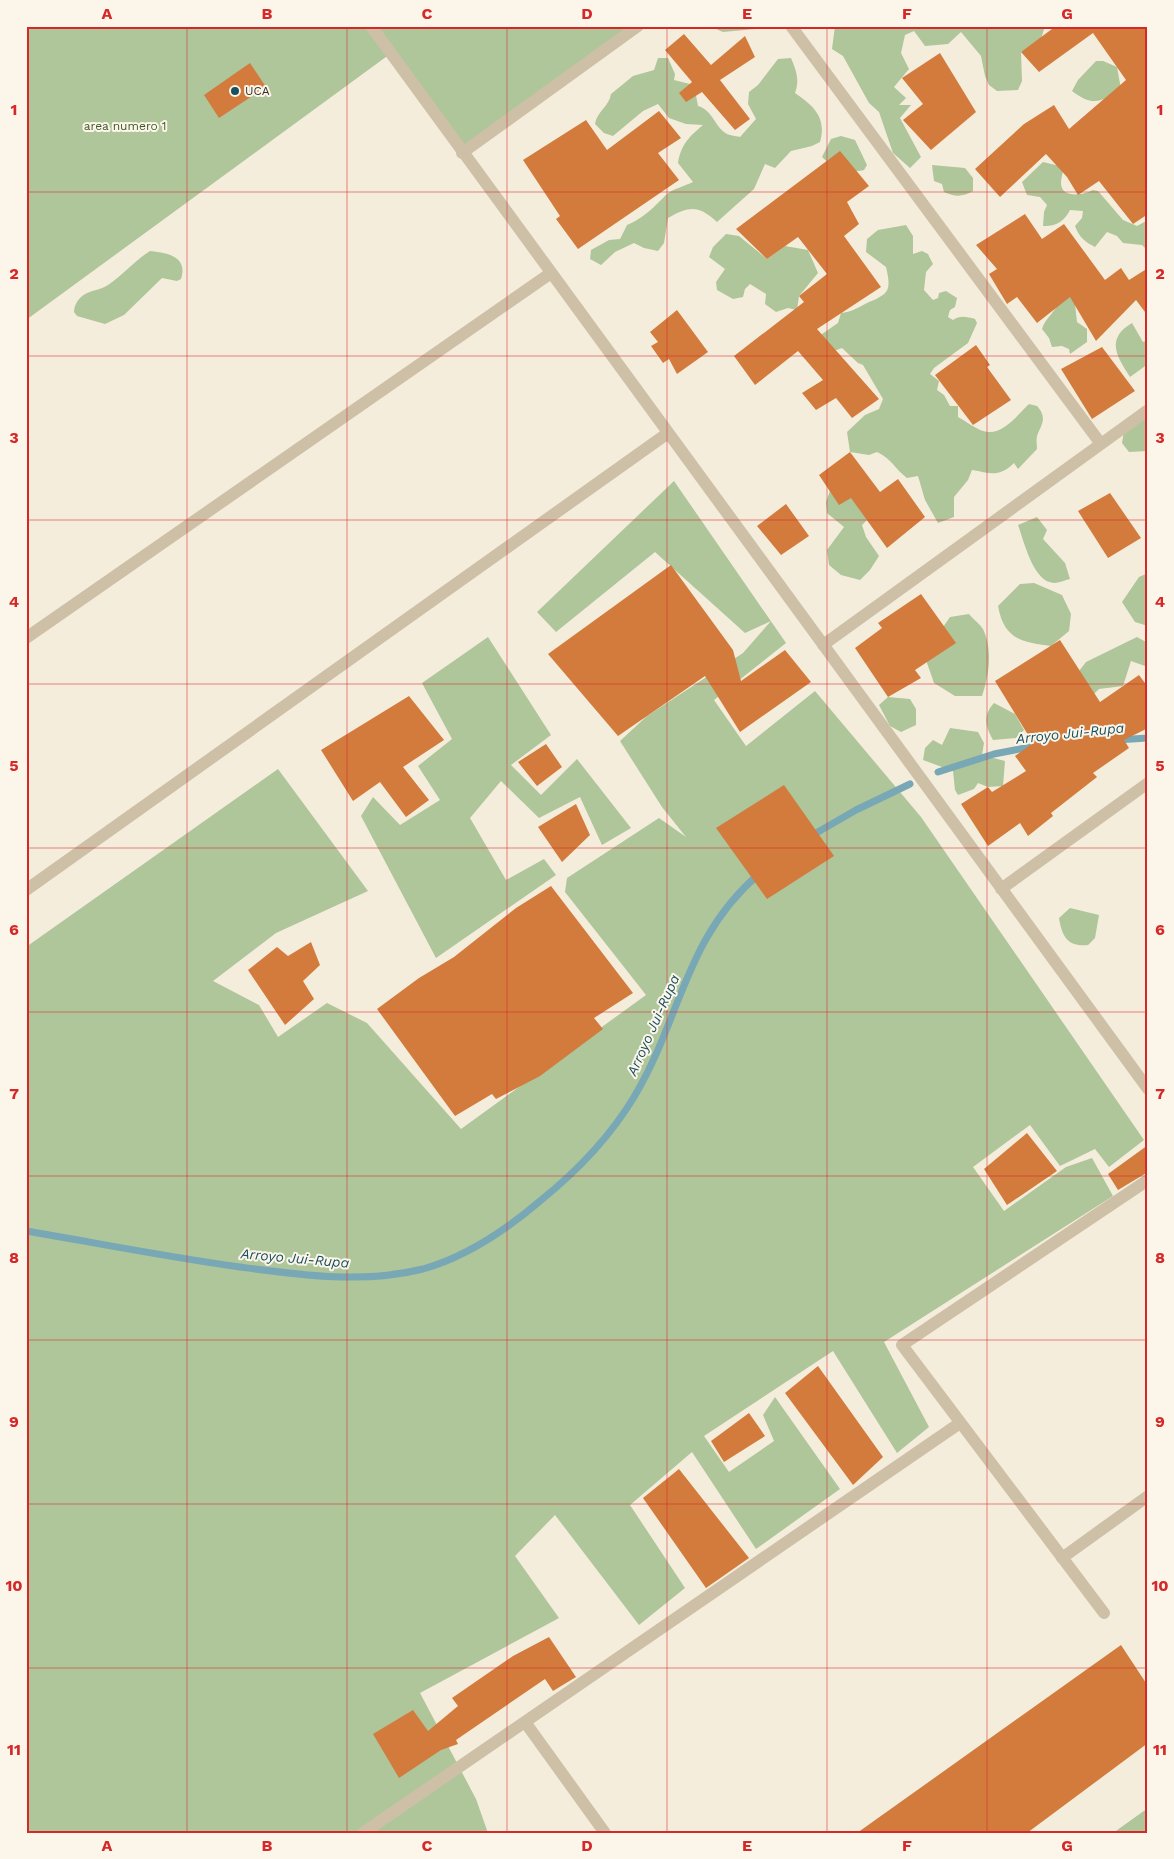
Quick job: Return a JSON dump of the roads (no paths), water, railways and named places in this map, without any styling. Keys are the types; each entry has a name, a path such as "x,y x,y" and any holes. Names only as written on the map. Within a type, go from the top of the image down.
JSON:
{"street":[{"path":"371,26 1148,1089"},
{"path":"462,153 638,26"},
{"path":"792,26 1101,444"},
{"path":"26,638 551,273"},
{"path":"823,644 1148,410"},
{"path":"26,890 668,434"},
{"path":"1001,889 1148,784"},
{"path":"1104,1613 902,1345 1148,1180"},
{"path":"362,1833 960,1423"},
{"path":"1062,1558 1148,1496"},
{"path":"525,1722 605,1833"}],"waterway":[{"name":"Arroyo Jui-Rupa","path":"1116,740 1148,738"},
{"name":"Arroyo Jui-Rupa","path":"938,772 994,754 1035,746"},
{"name":"Arroyo Jui-Rupa","path":"811,836 856,810 910,784"},
{"name":"Arroyo Jui-Rupa","path":"26,1231 213,1263 285,1273 332,1277 400,1274 439,1264 470,1250 527,1212 553,1190 592,1153 625,1112 650,1067 699,951 715,924 735,898 760,873"}],"place":[{"name":"UCA","path":"235,91"}],"park label":[{"name":"area numero 1","path":"125,126"}]}
